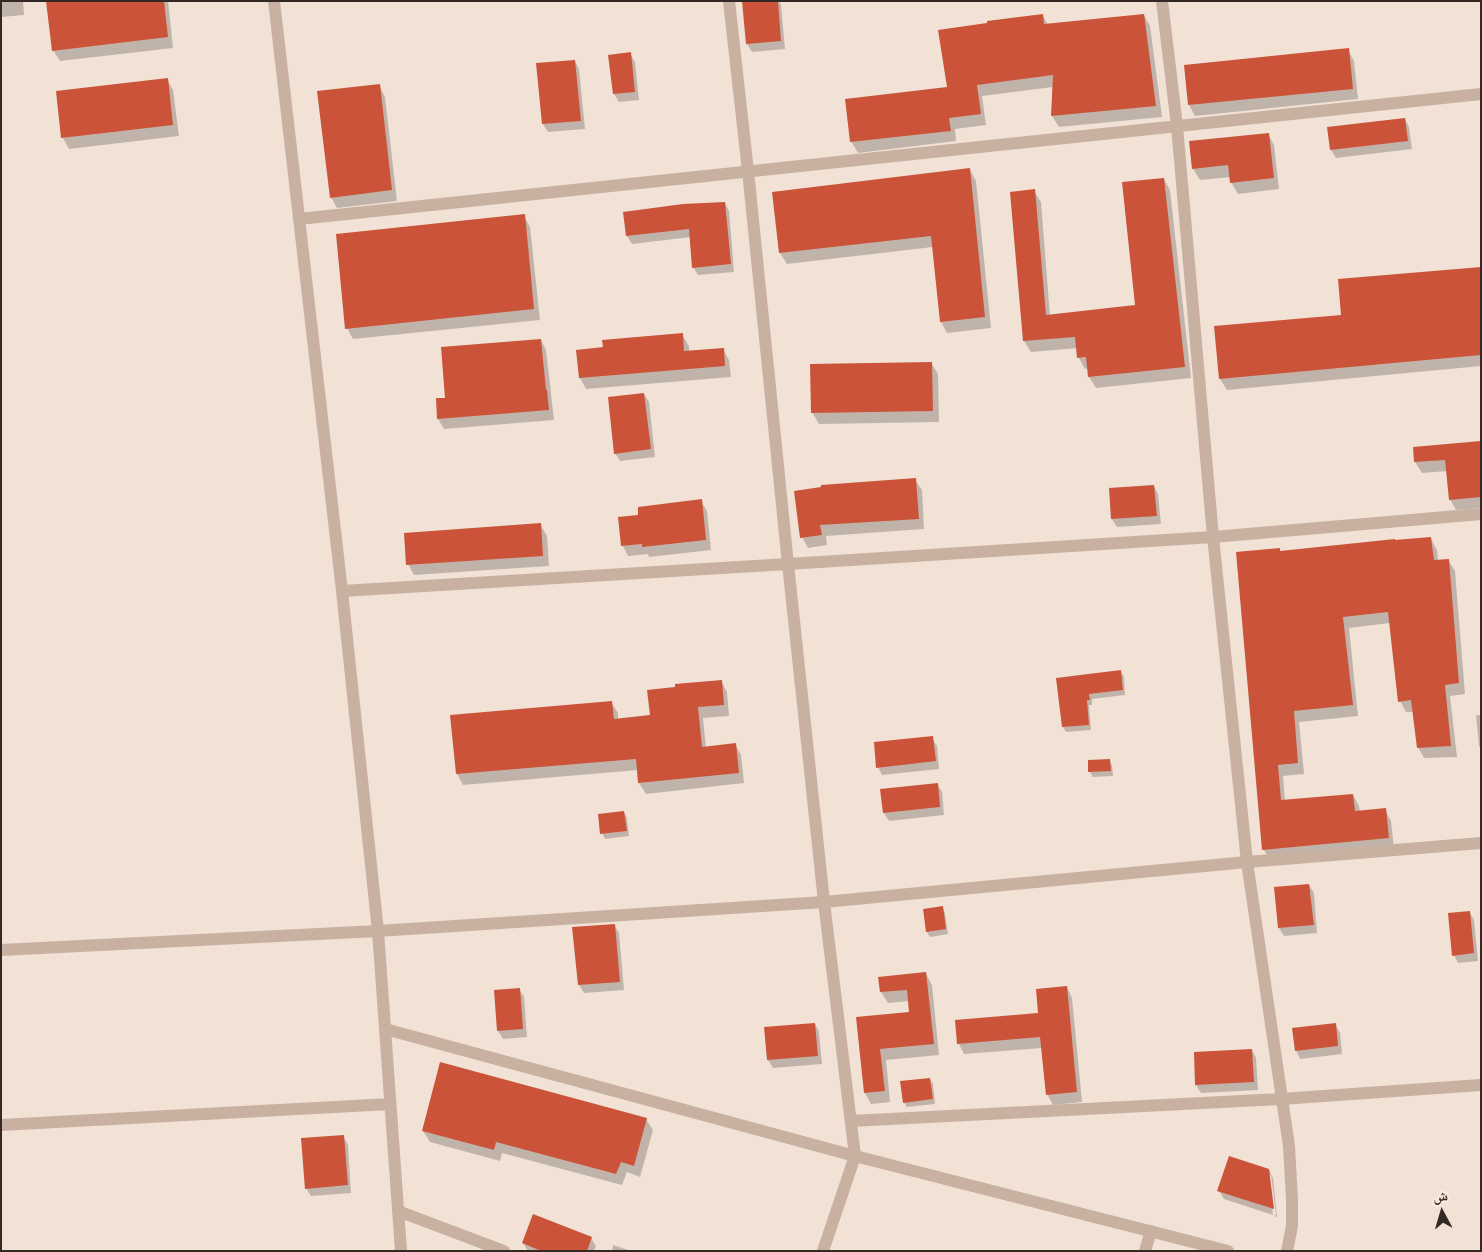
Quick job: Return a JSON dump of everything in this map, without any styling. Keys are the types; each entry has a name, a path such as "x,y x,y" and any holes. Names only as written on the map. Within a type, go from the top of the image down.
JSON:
{"street":[{"path":"274,1 342,591 378,931 401,1251"},
{"path":"729,1 824,902 855,1156 823,1251"},
{"path":"1162,1 1177,126 1214,537 1247,862 1288,1146 1292,1226 1287,1251"},
{"path":"299,219 1481,94"},
{"path":"342,591 1214,537 1481,514"},
{"path":"1,950 378,931 824,902 1247,862 1481,843"},
{"path":"385,1029 855,1156 1228,1251"},
{"path":"851,1121 1281,1099 1481,1085"},
{"path":"1,1125 390,1104"},
{"path":"398,1212 504,1251"},
{"path":"1145,1251 1151,1231"}],"building":[{"path":"46,1 164,1 168,37 52,51"},
{"path":"742,1 778,1 781,41 746,44"},
{"path":"1043,14 1044,24 1144,14 1156,106 1051,116 1053,75 977,85 981,114 949,118 951,131 850,142 845,99 947,87 938,30 987,23 987,21"},
{"path":"1349,48 1353,89 1188,105 1184,65"},
{"path":"631,52 635,92 613,94 608,55"},
{"path":"575,60 581,121 542,124 536,63"},
{"path":"168,78 173,125 61,138 56,91"},
{"path":"380,84 392,190 330,198 317,91"},
{"path":"1405,118 1408,141 1330,150 1327,127"},
{"path":"1269,133 1274,178 1230,183 1228,165 1192,169 1189,141"},
{"path":"970,168 985,317 940,322 931,236 779,253 772,192"},
{"path":"1164,178 1185,367 1088,377 1086,357 1077,358 1075,337 1023,341 1010,192 1035,189 1046,315 1135,305 1122,182"},
{"path":"725,202 731,264 692,268 689,229 626,236 623,212 683,204"},
{"path":"525,214 534,309 345,329 336,234"},
{"path":"1481,267 1481,355 1219,379 1214,326 1341,315 1338,279"},
{"path":"683,333 684,351 724,348 725,366 579,378 576,350 603,347 602,340"},
{"path":"541,339 549,410 437,419 436,398 445,398 441,347"},
{"path":"932,362 933,411 811,413 810,364"},
{"path":"644,393 651,449 614,454 608,397"},
{"path":"1481,441 1481,497 1449,500 1445,460 1414,462 1413,447"},
{"path":"916,478 919,519 820,525 822,535 800,538 794,491 821,487 821,485"},
{"path":"1154,485 1157,516 1111,519 1109,488"},
{"path":"702,499 706,540 642,547 642,544 621,546 618,517 638,515 638,507"},
{"path":"541,523 543,556 406,565 404,533"},
{"path":"1431,537 1434,560 1449,559 1459,683 1445,685 1451,746 1417,748 1411,700 1398,702 1388,612 1343,617 1353,705 1294,711 1298,763 1278,765 1281,800 1353,794 1355,811 1386,808 1389,838 1262,850 1236,552 1280,548 1280,551"},
{"path":"1121,670 1123,690 1089,694 1090,700 1087,700 1089,725 1062,727 1056,678"},
{"path":"722,680 724,705 698,707 702,747 736,743 739,773 638,783 636,759 456,774 450,715 612,701 614,719 650,715 647,690 675,687 675,684"},
{"path":"933,736 936,761 876,768 874,742"},
{"path":"1110,759 1111,771 1088,772 1088,760"},
{"path":"938,783 940,807 883,813 880,789"},
{"path":"624,811 627,831 600,834 598,814"},
{"path":"1309,884 1314,925 1278,928 1274,887"},
{"path":"943,906 946,929 926,932 923,909"},
{"path":"1470,911 1474,953 1452,956 1448,913"},
{"path":"615,924 620,982 578,985 572,927"},
{"path":"926,972 934,1044 880,1049 885,1091 864,1093 856,1017 909,1012 907,990 880,992 878,977"},
{"path":"1067,986 1077,1092 1046,1095 1040,1037 957,1044 955,1020 1038,1013 1036,989"},
{"path":"520,988 523,1029 497,1031 494,990"},
{"path":"815,1023 818,1056 767,1060 764,1027"},
{"path":"1336,1023 1338,1046 1295,1051 1292,1028"},
{"path":"1252,1049 1254,1082 1195,1085 1194,1052"},
{"path":"440,1062 647,1118 634,1166 621,1162 616,1174 496,1142 494,1150 422,1131"},
{"path":"930,1078 933,1099 903,1103 900,1081"},
{"path":"344,1135 348,1185 305,1189 301,1138"},
{"path":"1229,1156 1269,1169 1274,1209 1217,1191"},
{"path":"533,1214 592,1237 587,1251 541,1251 522,1243"}]}
